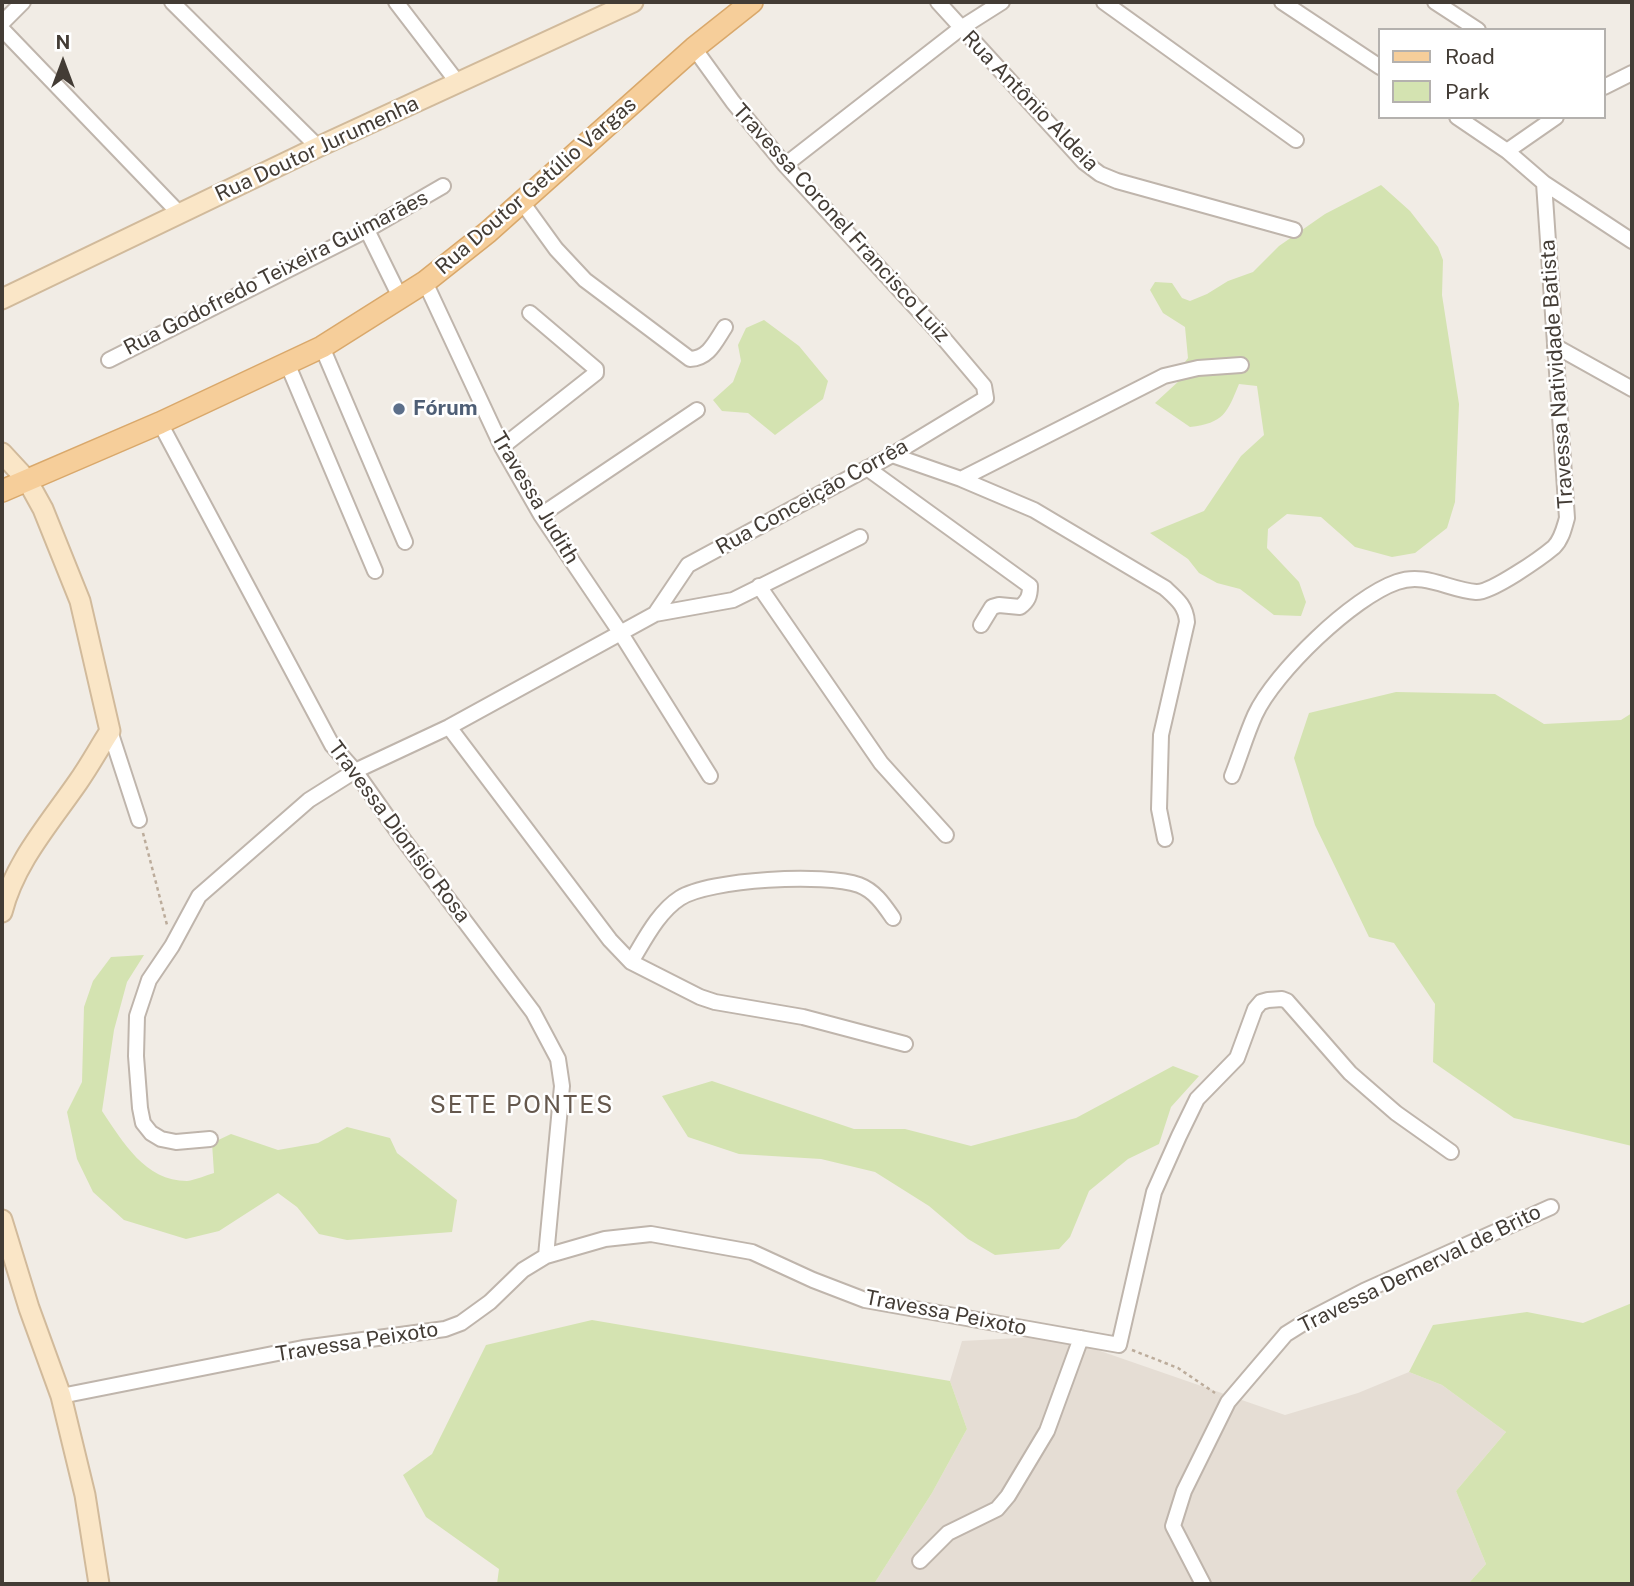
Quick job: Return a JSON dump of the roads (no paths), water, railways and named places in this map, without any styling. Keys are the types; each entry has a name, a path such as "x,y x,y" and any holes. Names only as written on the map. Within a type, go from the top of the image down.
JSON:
{"main road":[{"name":"Rua Doutor Getúlio Vargas","path":"2,491 160,423 321,347 425,282 522,202 745,4"}],"street":[{"path":"2,23 23,2"},
{"path":"172,2 318,147"},
{"path":"396,2 458,83"},
{"name":"Rua Doutor Jurumenha","path":"2,299 179,212 633,2"},
{"name":"Rua Antônio Aldeia","path":"938,2 1084,162 1100,174 1294,230"},
{"path":"785,165 961,28 1002,2"},
{"path":"1104,2 1296,140"},
{"path":"1282,2 1378,66"},
{"path":"1435,2 1475,28"},
{"path":"2,29 179,212"},
{"name":"Travessa Coronel Francisco Luiz","path":"694,48 733,102 785,165 984,386 986,398"},
{"path":"1606,87 1632,73"},
{"path":"1460,119 1507,151 1544,183 1632,241"},
{"path":"1507,151 1553,119"},
{"name":"Travessa Natividade Batista","path":"1232,776 1255,714 1276,682 1301,653 1333,624 1373,594 1401,580 1424,580 1480,592 1501,584 1555,546 1563,533 1567,518 1544,183"},
{"name":"Rua Godofredo Teixeira Guimarães","path":"109,360 367,230 443,186"},
{"path":"522,202 556,249 585,281 690,359 700,359 707,355 725,327"},
{"path":"367,230 400,297"},
{"name":"Travessa Judith","path":"425,282 502,447 541,515 620,632 709,776"},
{"path":"502,447 596,373 596,369 530,313"},
{"path":"1555,346 1632,389"},
{"path":"321,347 405,542"},
{"path":"287,363 375,571"},
{"path":"961,479 1164,376 1198,368 1241,365"},
{"name":"Rua Conceição Corrêa","path":"655,614 688,565 892,454 986,398"},
{"path":"541,515 697,410"},
{"name":"Travessa Dionísio Rosa","path":"160,423 332,745 355,771 533,1012 558,1059 562,1086 546,1256"},
{"path":"2,453 27,481 43,509 80,601 110,731 139,820"},
{"path":"892,454 961,479 1046,517 1165,588 1181,602 1187,612 1187,622 1161,735 1159,808 1165,839"},
{"path":"867,468 1030,586 1030,596 1020,607 992,607 981,625"},
{"name":"Rua Conceição Corrêa","path":"210,1139 176,1142 161,1139 151,1133 143,1123 140,1108 136,1056 137,1016 149,980 172,946 199,896 309,800 355,771 449,727 655,614 733,600 860,537"},
{"path":"759,586 881,763 946,835"},
{"path":"449,727 610,940 631,962 715,1002 803,1017 905,1044"},
{"path":"3,898 31,846 79,781 110,731"},
{"path":"631,962 660,918 678,899 694,891 720,884 811,878 839,880 872,892 893,918"},
{"name":"Travessa Peixoto","path":"61,1395 303,1348 445,1329 461,1323 481,1309 523,1270 546,1256 605,1239 652,1234 752,1252 865,1300 1119,1345 1154,1192 1197,1099 1237,1058 1255,1009 1261,1002 1282,999 1287,1002 1350,1073 1396,1114 1451,1152"},
{"name":"Travessa Demerval de Brito","path":"1203,1584 1173,1526 1184,1491 1228,1402 1286,1334 1364,1291 1551,1207"},
{"path":"2,1220 29,1308 61,1395 85,1495 99,1584"},
{"path":"920,1561 948,1533 997,1509 1008,1496 1047,1431 1081,1338"}],"place":[{"name":"Fórum","path":"399,409"}],"district":[{"name":"SETE PONTES","path":"522,1106"}]}
